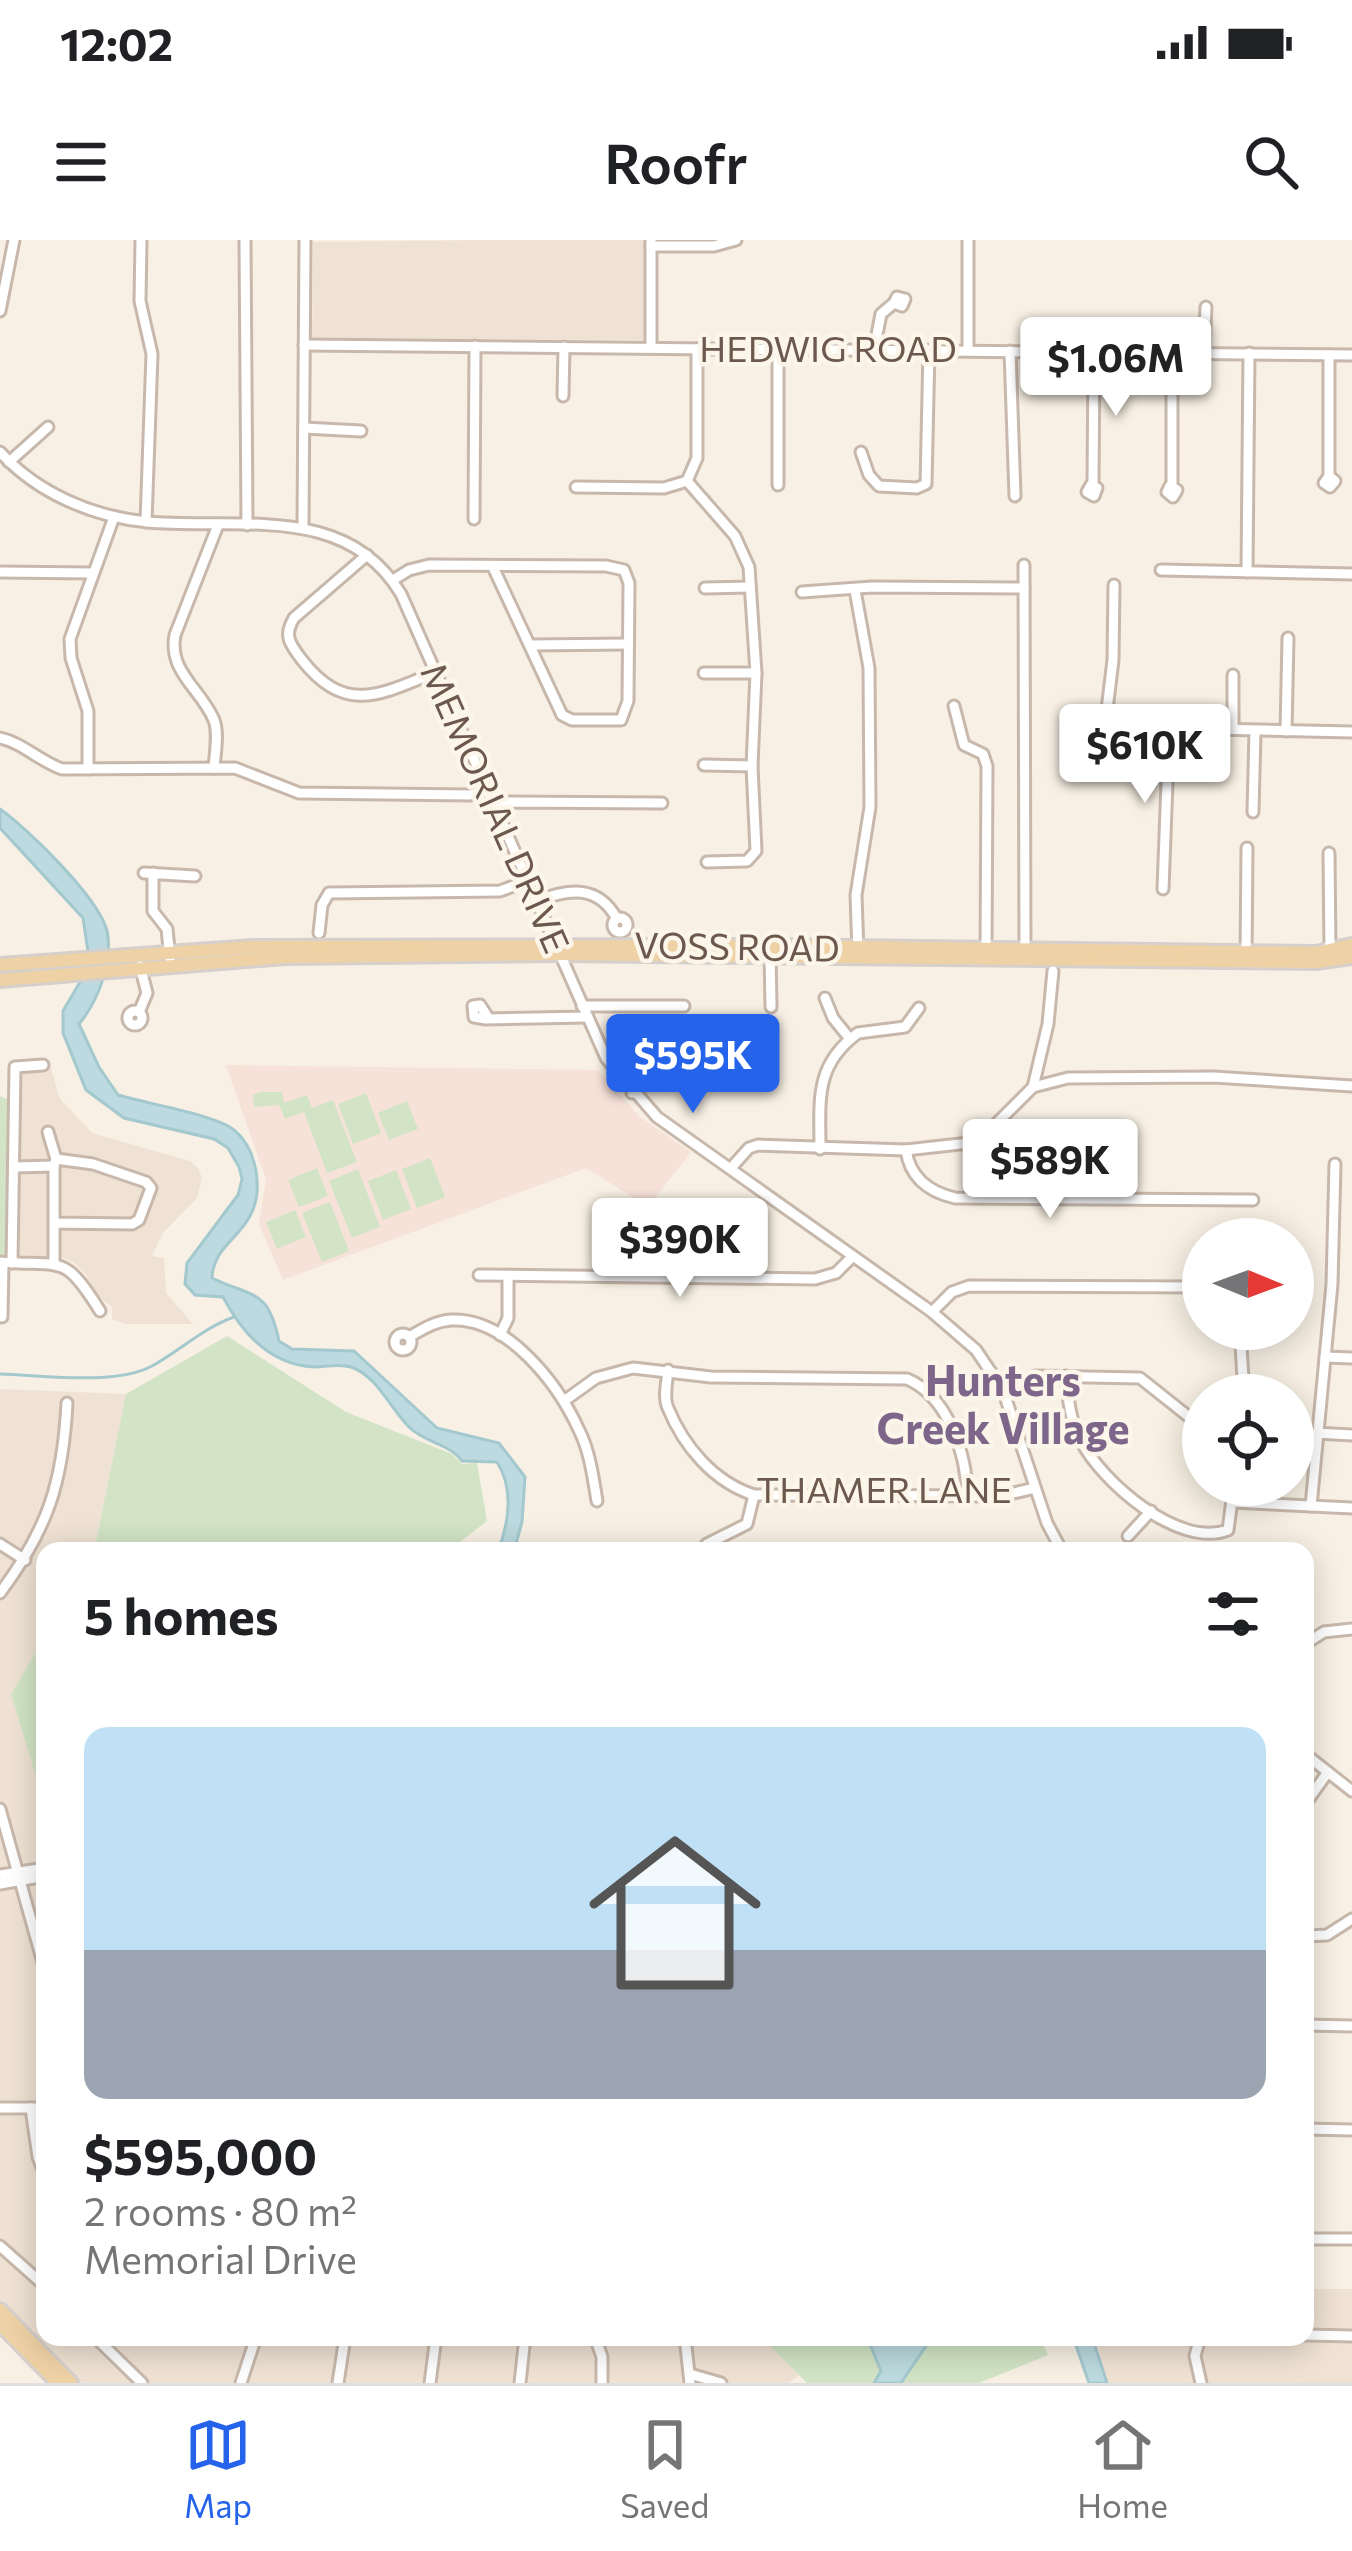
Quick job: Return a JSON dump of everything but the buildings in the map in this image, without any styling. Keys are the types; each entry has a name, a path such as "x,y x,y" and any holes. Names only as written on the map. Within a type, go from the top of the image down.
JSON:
{"main road":[{"name":"VOSS ROAD","path":"1320,956 1352,945"},
{"name":"VOSS ROAD","path":"69,967 223,955 558,950 1352,957"},
{"path":"0,965 69,967 5,979 0,965"},
{"path":"2,2319 62,2381"}],"street":[{"path":"0,311 14,240"},
{"path":"141,240 140,301 152,354 146,522"},
{"path":"245,240 247,525"},
{"path":"303,526 305,240"},
{"path":"651,347 651,243 714,246 736,240"},
{"path":"968,240 968,350"},
{"path":"874,350 879,318 894,304"},
{"path":"1204,353 1206,307"},
{"name":"HEDWIG ROAD","path":"304,345 1352,355"},
{"path":"474,519 475,346"},
{"path":"563,346 563,396"},
{"path":"576,487 664,488 687,481 697,458 697,349"},
{"path":"778,349 778,485"},
{"path":"861,452 869,476 879,486 926,484 929,350"},
{"path":"1010,351 1015,496"},
{"path":"1093,485 1094,352"},
{"path":"1172,353 1172,486"},
{"path":"1247,572 1249,353"},
{"path":"1329,476 1330,355"},
{"path":"9,462 48,427"},
{"path":"304,428 361,431"},
{"name":"MEMORIAL DRIVE","path":"0,452 60,497 114,517 303,526 336,536 367,555 393,580 606,1058 657,1117 932,1312 976,1350 1004,1390 1047,1523 1058,1542"},
{"path":"687,481 735,536 749,567 756,673 753,858 707,862"},
{"path":"88,770 88,711 70,640 114,517"},
{"path":"214,768 214,722 178,668 173,652 175,635 218,524"},
{"path":"367,555 294,618 287,632 290,645 325,685 355,696 378,696 436,672"},
{"path":"1024,565 1025,954"},
{"path":"393,580 419,566 493,566 606,566 624,570 629,584 625,716 616,721 572,721 562,715 493,566"},
{"path":"1160,570 1352,574"},
{"path":"0,572 92,573"},
{"path":"1114,585 1106,718 1112,727 1352,732"},
{"path":"705,588 750,586"},
{"path":"802,592 1024,588"},
{"path":"855,590 869,668 871,807 856,895 858,953"},
{"path":"1286,730 1288,638"},
{"path":"530,645 628,644"},
{"path":"704,673 756,673"},
{"path":"1233,675 1233,729"},
{"path":"953,706 964,745 983,754 987,766 986,954"},
{"path":"1163,889 1169,729"},
{"path":"1253,812 1255,731"},
{"path":"0,738 20,744 42,762 62,770 214,768 251,773 298,793 470,795 488,790"},
{"path":"704,765 752,766"},
{"path":"496,809 509,802 662,803"},
{"path":"1246,956 1247,848"},
{"path":"1320,956 1328,853"},
{"path":"167,959 160,921 153,910 149,873 195,876"},
{"path":"319,933 322,905 329,893 500,891 527,881"},
{"path":"536,901 568,891 589,892 606,902 617,919"},
{"path":"770,951 771,1007"},
{"path":"139,1012 147,993 140,962"},
{"path":"731,1168 758,1145 906,1150 970,1143 992,1129 1033,1087 1048,1024 1053,971"},
{"path":"825,998 850,1039"},
{"path":"489,1019 684,1006"},
{"path":"820,1149 822,1077 850,1039 872,1028 905,1027 919,1007"},
{"path":"2,1317 15,1167 15,1067 43,1065"},
{"path":"1033,1087 1104,1076 1352,1085"},
{"path":"632,1093 648,1081 724,1081"},
{"path":"48,1132 55,1163 54,1263"},
{"path":"906,1150 920,1182 934,1193 955,1198 1253,1199"},
{"path":"15,1167 93,1164 146,1182 151,1189 139,1220 132,1224 55,1223"},
{"path":"1314,1462 1335,1164"},
{"path":"1334,1204 1352,1204"},
{"path":"479,1275 815,1279 836,1273 852,1256"},
{"path":"5,1263 66,1266 100,1311"},
{"path":"500,1335 508,1318 508,1276"},
{"path":"932,1312 952,1292 969,1286 1182,1287"},
{"path":"409,1337 449,1320 486,1326 500,1335 564,1401 581,1433 597,1502"},
{"path":"1324,1357 1352,1358"},
{"path":"564,1401 609,1372 633,1368 711,1377 907,1379 927,1391 943,1412 964,1464 967,1496"},
{"name":"THAMER LANE","path":"668,1370 666,1406 695,1452 721,1480 754,1496 1001,1496 1035,1488"},
{"path":"1066,1376 1071,1413 1093,1462 1151,1511 1178,1529 1213,1534 1228,1530 1231,1506"},
{"path":"1004,1390 1025,1378 1140,1378 1182,1411"},
{"path":"0,1593 25,1560 59,1485 67,1403"},
{"path":"1316,1433 1352,1435"},
{"path":"711,1542 747,1524 754,1496"},
{"path":"1311,1506 1352,1508"},
{"path":"1128,1536 1151,1511"},
{"path":"0,1544 25,1560"},
{"path":"1314,1638 1324,1632 1352,1629"},
{"path":"1314,1761 1352,1791"},
{"path":"1314,1791 1328,1772"},
{"path":"0,1808 36,1939"},
{"path":"0,1880 36,1873"},
{"path":"1314,1936 1327,1935 1352,1919"},
{"path":"1314,2025 1352,2026"},
{"path":"0,2108 36,2108"},
{"path":"32,2108 36,2144"},
{"path":"1314,2129 1352,2129"},
{"path":"1314,2239 1352,2239"},
{"path":"0,2246 36,2278"},
{"path":"1314,2335 1352,2336"},
{"path":"104,2346 142,2383"},
{"path":"242,2383 250,2346"},
{"path":"338,2383 344,2346"},
{"path":"430,2383 435,2346"},
{"path":"520,2383 524,2346"},
{"path":"598,2346 602,2383"},
{"path":"686,2346 690,2379 721,2383"},
{"path":"1198,2346 1201,2383"}],"shaded area":[{"path":"644,240 644,340 312,338 313,242"},
{"path":"12,1061 49,1062 60,1099 92,1133 190,1161 198,1168 202,1178 197,1198 163,1233 152,1256 164,1258 166,1293 193,1324 126,1324 112,1319 112,1307 73,1262 61,1257 10,1257"},
{"path":"226,1065 598,1070 639,1116 691,1152 648,1207 586,1168 283,1280 259,1224 266,1180"},
{"path":"0,1389 126,1394 96,1542 36,1542 36,1652 11,1694 36,1777 36,2338 0,2302"},
{"path":"1314,2289 1352,2289 1352,2383 1107,2383 1095,2346 1314,2346"},
{"path":"45,2346 770,2346 799,2375 789,2383 82,2383"}],"green space":[{"path":"282,1092 284,1103 307,1095 312,1108 333,1100 357,1162 327,1173 304,1112 285,1119 279,1105 254,1107 253,1095"},
{"path":"366,1093 381,1133 353,1144 338,1104"},
{"path":"0,1096 11,1101 9,1254 0,1255"},
{"path":"407,1101 418,1129 389,1140 378,1113"},
{"path":"430,1158 445,1197 417,1208 402,1169"},
{"path":"317,1168 328,1196 299,1207 288,1180"},
{"path":"358,1169 380,1227 352,1238 329,1181"},
{"path":"396,1170 411,1209 383,1220 368,1181"},
{"path":"330,1202 349,1251 322,1262 302,1213"},
{"path":"295,1210 306,1237 277,1249 266,1222"},
{"path":"227,1336 346,1412 452,1454 462,1464 477,1463 487,1521 460,1542 96,1542 126,1394"},
{"path":"36,1652 36,1777 11,1694"},
{"path":"770,2346 1044,2346 1048,2355 979,2383 807,2383"}],"water":[{"path":"0,809 63,868 104,922 108,936 105,971 79,1024 118,1095 225,1125 248,1148 257,1182 254,1206 217,1259 212,1278 264,1303 279,1341 292,1349 354,1351 437,1428 499,1443 525,1477 516,1542 501,1542 508,1506 506,1483 497,1462 462,1461 415,1432 360,1371 342,1365 298,1365 271,1353 239,1323 223,1297 195,1295 185,1284 187,1263 238,1195 239,1167 228,1148 214,1139 124,1118 86,1090 63,1033 63,1011 90,965 83,918 0,828"},
{"path":"871,2346 926,2346 901,2383 874,2383 881,2371"},
{"path":"1076,2346 1095,2346 1107,2383 1089,2383"}],"waterway":[{"path":"0,1374 78,1378 137,1372 234,1317"}],"district":[{"name":"Hunters Creek Village","path":"1003,1405"}]}
